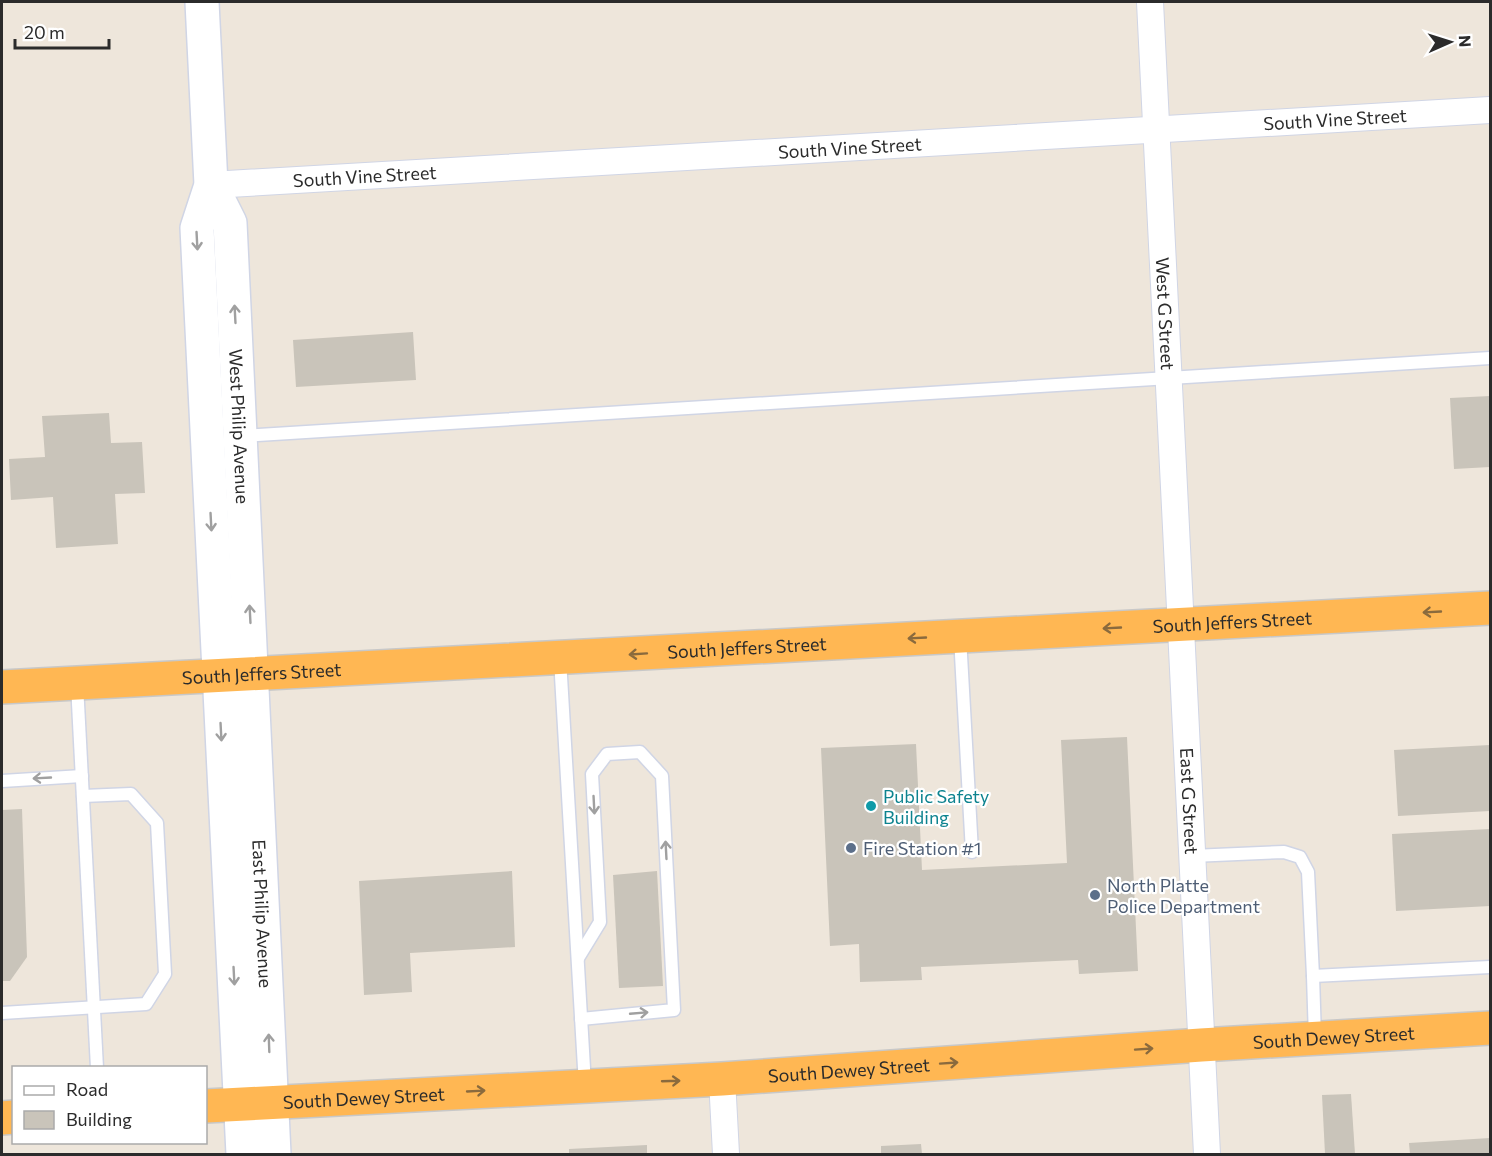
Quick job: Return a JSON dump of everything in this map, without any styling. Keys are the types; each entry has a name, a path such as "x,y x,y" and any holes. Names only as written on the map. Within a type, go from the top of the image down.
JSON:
{"highway":[{"name":"South Jeffers Street","path":"2,687 253,672 560,659 733,647 1491,609"},
{"name":"South Dewey Street","path":"207,1106 722,1079 1201,1045 1491,1029"}],"main road":[{"name":"West Philip Avenue","path":"202,2 211,184 197,228 218,674"},
{"name":"West Philip Avenue","path":"211,184 230,223 253,672"},
{"name":"East Philip Avenue","path":"243,1155 255,1103 253,672"},
{"name":"East Philip Avenue","path":"218,674 255,1103 274,1155"}],"street":[{"name":"West G Street","path":"1150,2 1181,625"},
{"name":"South Vine Street","path":"211,184 1491,110"},
{"name":"East G Street","path":"1181,625 1207,1155"},
{"path":"722,1079 726,1155"}],"lane":[{"path":"241,435 1491,358"},
{"path":"960,636 972,852"},
{"path":"560,659 585,1085"},
{"path":"77,682 97,1066"},
{"path":"578,958 600,922 592,774 607,754 640,752 662,776 674,1010 581,1019"},
{"path":"2,781 82,776"},
{"path":"2,1013 146,1004 165,974 157,823 131,794 83,796"},
{"path":"1192,856 1284,852 1300,857 1308,873 1315,1038"},
{"path":"1313,976 1491,968"}],"building":[{"path":"413,332 416,380 296,387 293,340"},
{"path":"1490,396 1490,467 1454,469 1450,398"},
{"path":"109,413 111,443 142,442 145,493 115,494 118,544 56,548 53,497 11,500 9,459 45,457 42,416"},
{"name":"Public Safety Building","path":"1127,737 1138,971 1079,974 1078,960 921,967 922,980 860,982 859,944 830,946 821,748 916,744 922,870 1067,863 1061,740"},
{"path":"1490,745 1490,811 1398,816 1394,750"},
{"path":"22,809 27,957 10,981 2,981 2,810"},
{"path":"1490,829 1490,906 1396,911 1392,834"},
{"path":"512,871 515,947 410,953 412,992 364,995 359,881"},
{"path":"657,871 663,986 619,988 613,875"},
{"path":"1351,1094 1355,1154 1325,1154 1322,1095"},
{"path":"1490,1138 1490,1154 1410,1154 1409,1143"},
{"path":"921,1144 922,1154 881,1154 881,1146"},
{"path":"647,1145 647,1154 569,1154 569,1149"}],"place":[{"name":"Public Safety Building","path":"871,806"},
{"name":"Fire Station #1","path":"851,848"},
{"name":"North Platte Police Department","path":"1095,895"}]}
